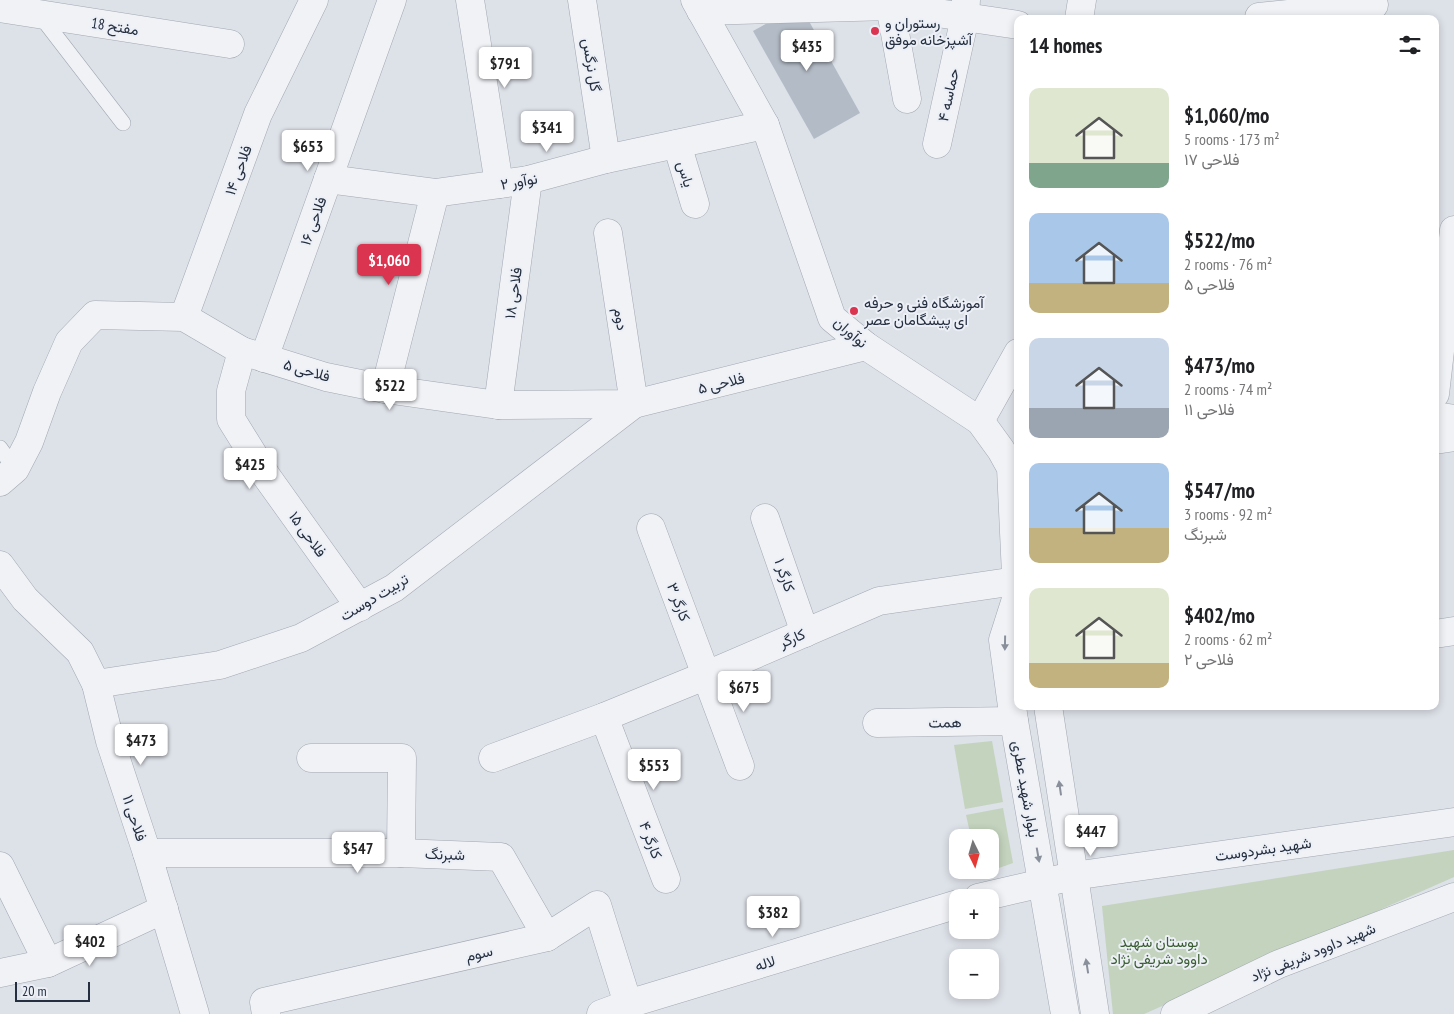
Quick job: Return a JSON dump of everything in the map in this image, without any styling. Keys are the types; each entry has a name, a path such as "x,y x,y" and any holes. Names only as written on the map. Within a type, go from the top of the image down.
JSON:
{"street":[{"name":"فلاحی ۱۴","path":"184,317 258,114 314,0"},
{"name":"فلاحی ۱۶","path":"253,355 328,179 392,0"},
{"path":"470,0 498,184"},
{"name":"گل نرگس","path":"582,0 606,159"},
{"path":"1080,15 1082,0"},
{"path":"698,6 889,3 965,9 1014,25"},
{"path":"889,3 906,99"},
{"path":"1259,12 1374,5"},
{"name":"نوآوران","path":"698,6 765,125 832,318 866,346 980,421 1001,450 1010,468 1014,495"},
{"name":"مفتح 18","path":"0,8 230,44"},
{"name":"حماسه ۴","path":"938,144 965,9"},
{"name":"نوآور ۲","path":"328,179 435,193 528,180 606,159 765,125"},
{"name":"یاس","path":"677,144 695,204"},
{"name":"فلاحی ۱۸","path":"498,405 528,180"},
{"path":"385,389 435,193"},
{"path":"1439,359 1454,230"},
{"name":"دوم","path":"608,233 634,404"},
{"name":"فلاحی ۵","path":"5,466 29,442 47,392 69,342 94,315 184,317 253,355 326,377 385,389 498,405 634,404 866,346"},
{"name":"فلاحی ۱۵","path":"253,355 230,391 231,419 268,477 360,606"},
{"path":"980,421 1014,360"},
{"name":"تربیت دوست","path":"96,684 220,665 301,638 394,588 634,404"},
{"path":"1439,417 1454,419"},
{"path":"1439,439 1454,437"},
{"name":"کارگر ۱","path":"766,518 805,633"},
{"name":"کارگر ۳","path":"651,528 740,766"},
{"name":"فلاحی ۱۱","path":"0,565 25,600 80,652 96,684 110,741 147,853 195,1014"},
{"name":"کارگر","path":"493,758 604,718 879,601 1014,591"},
{"name":"بلوار شهید عطری","path":"1014,602 1003,640 1014,721 1065,1014"},
{"path":"1439,633 1454,631"},
{"path":"1049,710 1094,1014"},
{"name":"کارگر ۴","path":"604,718 666,879"},
{"name":"همت","path":"877,723 1014,721"},
{"path":"311,758 402,758 401,853"},
{"name":"شهید بشردوست","path":"1043,883 1072,876 1454,822"},
{"name":"شبرنگ","path":"147,853 401,853 501,856 547,937"},
{"path":"0,866 48,963"},
{"path":"999,893 1043,883"},
{"name":"شهید داوود شریفی نژاد","path":"1175,1014 1279,964 1454,897"},
{"name":"سوم","path":"266,1014 264,1002 547,937 597,905 628,1004"},
{"name":"لاله","path":"601,1014 628,1004 949,907"},
{"path":"0,973 48,963 164,910"}],"lane":[{"path":"39,14 123,123"}],"green space":[{"path":"992,741 1003,802 965,809 954,745"},
{"path":"1003,808 1013,863 999,868 999,829 969,829 966,815"},
{"name":"بوستان شهید داوود شریفی نژاد","path":"1454,850 1454,877 1144,1014 1113,1014 1102,906"}],"building":[{"path":"800,5 860,113 814,139 753,31"}],"place":[{"name":"رستوران و آشپزخانه موفق","path":"875,31"},
{"name":"آموزشگاه فنی و حرفه ای پیشگامان عصر","path":"854,311"}]}
